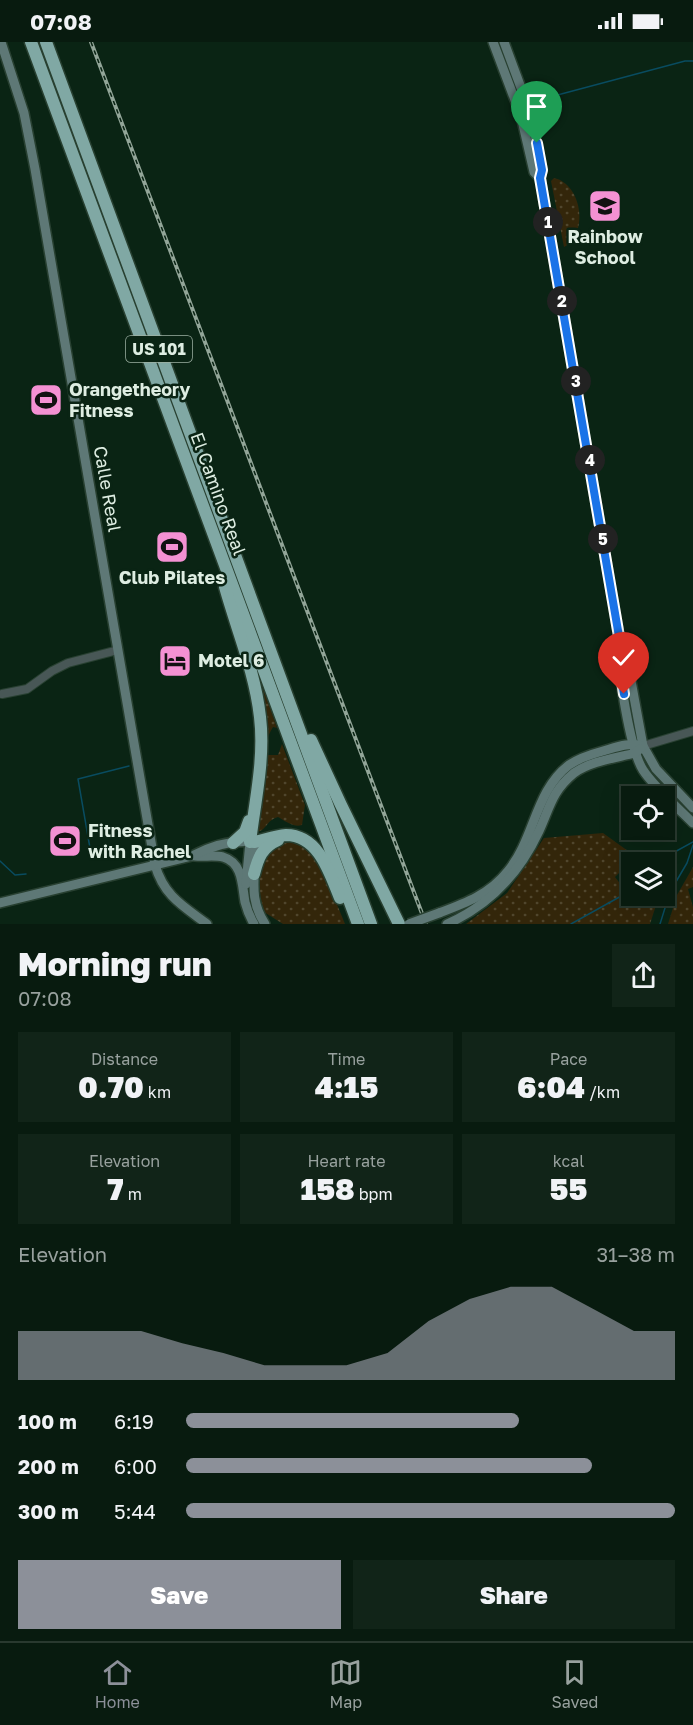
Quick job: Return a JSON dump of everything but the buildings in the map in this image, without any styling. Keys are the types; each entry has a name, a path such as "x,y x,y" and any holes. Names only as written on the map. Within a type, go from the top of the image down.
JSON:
{"highway":[{"name":"El Camino Real","path":"31,42 358,924"},
{"name":"El Camino Real","path":"46,42 371,924"},
{"path":"219,547 222,574 257,697 261,726 259,779 252,842 284,835 304,840 316,850 323,860 351,924"},
{"path":"272,655 282,669 329,782 399,924"},
{"path":"233,843 245,832 249,824 260,758"},
{"path":"254,874 261,853 271,844 284,839 304,840"}],"main road":[{"name":"Calle Real","path":"1,42 26,121 156,865 160,880 169,894 207,924"},
{"path":"492,42 521,116 534,172 540,178"},
{"path":"504,42 530,112 542,170 540,178 621,648 619,663 637,747 643,770 692,823"},
{"path":"637,747 693,808"},
{"path":"409,924 477,898 492,888 505,875 524,846 545,793 569,765 590,755 637,747"},
{"path":"447,924 479,907 509,880 530,850 554,795 570,777 579,770 637,747"},
{"path":"0,903 192,856 206,849 240,841 252,842"},
{"path":"252,842 253,891 255,903 265,924"},
{"path":"244,895 252,842"},
{"path":"192,856 221,857 232,862 239,872 248,912 254,924"}],"street":[{"path":"2,694 27,689 52,671 68,663 118,650"},
{"path":"637,747 693,731"}],"shaded area":[{"path":"554,178 571,189 579,210 577,232 572,241 564,247 551,181"},
{"path":"264,690 277,728 273,727 269,734 266,755 278,755 282,744 305,805 302,825 293,825 278,817 256,832 260,692"},
{"path":"603,833 628,851 621,852 621,871 615,877 621,885 621,906 656,906 650,924 466,924 507,893 544,838"},
{"path":"290,842 307,847 320,863 345,924 283,924 264,912 259,879 264,859 279,845"},
{"path":"693,867 693,887 688,889 693,907 693,924 668,924 677,895"}],"waterway":[{"path":"534,93 542,97 550,97 685,61 693,61"},
{"path":"91,854 78,779 129,766"},
{"path":"675,852 693,842"},
{"path":"660,924 670,892 687,863 693,845"},
{"path":"0,861 15,875 26,874"},
{"path":"571,924 621,896"}],"railway":[{"path":"91,42 426,924"}],"place":[{"name":"Rainbow School","path":"605,206"},
{"name":"Orangetheory Fitness","path":"46,400"},
{"name":"Club Pilates","path":"172,547"},
{"name":"Motel 6","path":"175,661"},
{"name":"Fitness with Rachel","path":"65,841"}],"route":[{"path":"537,143 542,170 540,178 621,648 619,663 624,694"}]}
